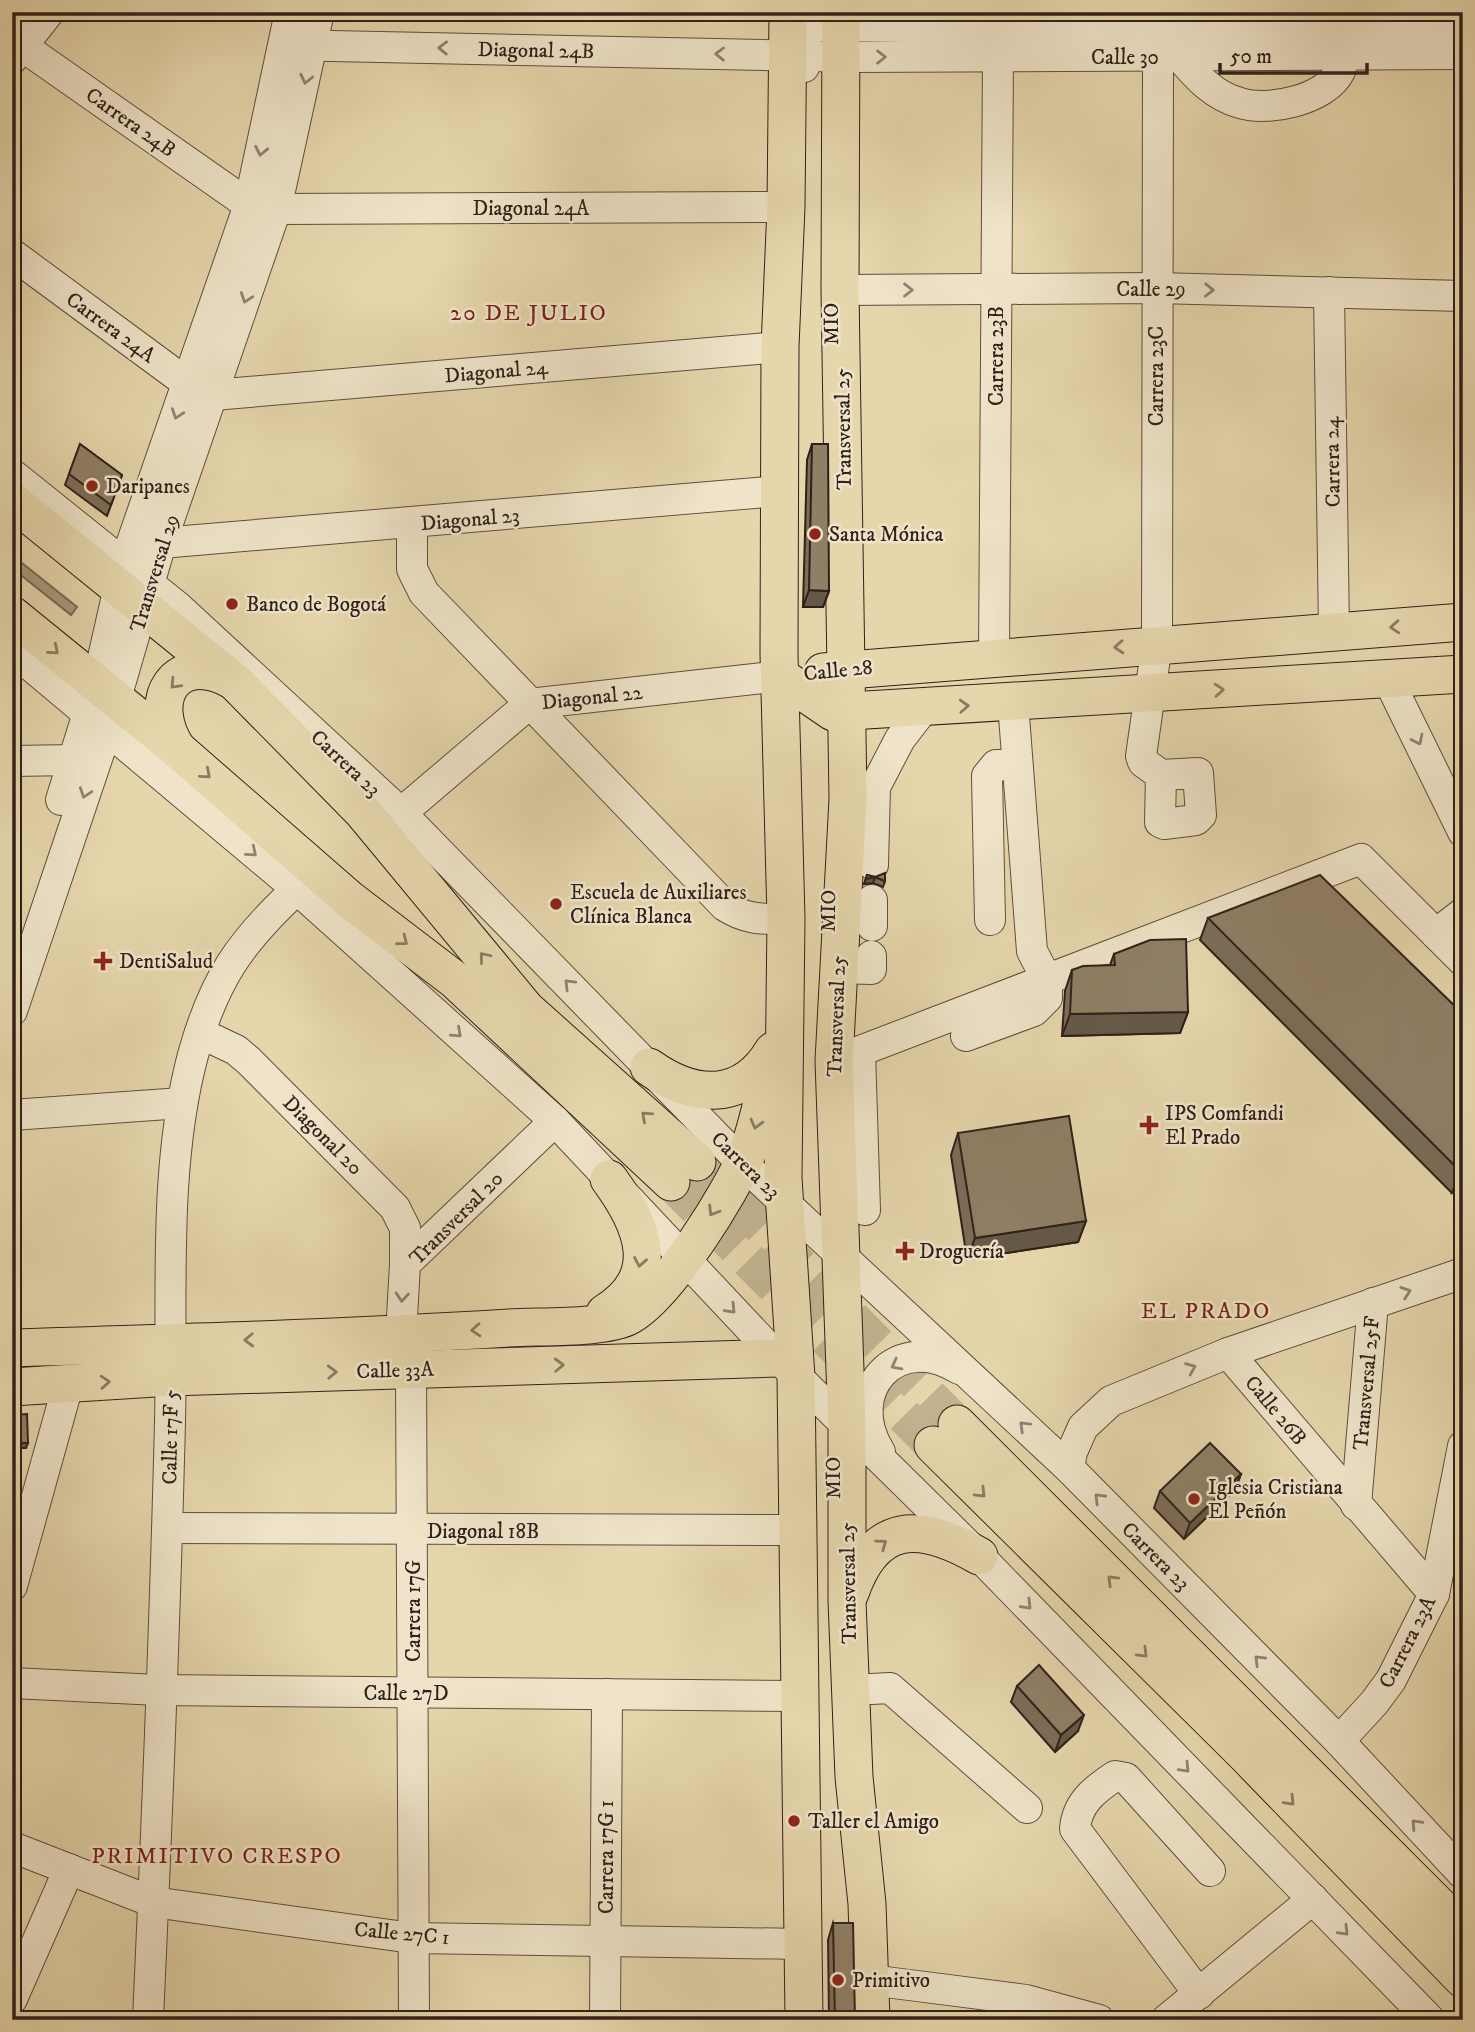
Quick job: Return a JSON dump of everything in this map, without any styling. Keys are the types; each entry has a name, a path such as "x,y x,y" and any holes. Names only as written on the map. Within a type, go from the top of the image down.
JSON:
{"main road":[{"path":"804,2020 792,1209 783,1010 789,679 779,491 780,347 786,207 816,31"},
{"name":"Transversal 25","path":"816,31 840,290 840,712 848,799 854,962 834,1247 854,1777 867,1904 871,2020"},
{"path":"12,501 134,586"},
{"name":"Carrera 23","path":"102,706 177,749 349,899 455,980 684,1172 526,1009 371,821 236,682 134,586"},
{"path":"12,615 102,706"},
{"name":"Calle 28","path":"789,679 840,670 995,656 1463,622"},
{"path":"177,749 162,718 165,696 172,683 183,675 200,670 216,673 236,682"},
{"name":"Calle 28","path":"789,679 840,712 1463,674"},
{"path":"684,1259 743,1164 776,1047 783,1010"},
{"path":"649,1067 677,1084 690,1088 730,1089 757,1073 776,1047"},
{"path":"568,1324 590,1320 617,1305 631,1288 640,1267 642,1248 638,1225 609,1179"},
{"name":"Calle 33A","path":"12,1387 68,1385 171,1360 401,1335 568,1324 601,1325 630,1315 661,1288 684,1259"},
{"name":"Calle 33A","path":"12,1348 171,1360 411,1370 794,1375"},
{"path":"945,1434 1254,1742 1463,1930"},
{"path":"847,1601 864,1561 874,1549 895,1536 911,1532 933,1535 979,1556"},
{"path":"1254,1742 1463,1979"}],"street":[{"path":"16,48 49,12"},
{"name":"Transversal 29","path":"290,12 299,45"},
{"name":"Transversal 29","path":"12,1011 102,706 134,586 262,207 299,45 319,12"},
{"name":"Calle 30","path":"816,31 999,33 1164,39 1463,28"},
{"name":"Diagonal 24B","path":"299,45 816,31"},
{"name":"MIO","path":"816,31 840,670"},
{"name":"MIO","path":"792,1209 799,921 789,679 796,347 816,31"},
{"name":"Carrera 23B","path":"995,656 999,33"},
{"path":"1164,39 1198,79 1219,94 1242,104 1278,104 1310,97 1327,86 1340,71 1335,33"},
{"name":"Calle 30","path":"1335,33 1463,54"},
{"name":"Carrera 23C","path":"1161,775 1143,762 1142,756 1157,644 1156,289 1164,39"},
{"name":"Carrera 24B","path":"16,48 262,207"},
{"name":"Diagonal 24A","path":"262,207 786,207"},
{"name":"Carrera 24A","path":"12,254 200,389"},
{"name":"Calle 29","path":"840,290 1156,289 1463,296"},
{"name":"Carrera 24","path":"1329,292 1334,631"},
{"name":"Diagonal 24","path":"200,389 780,347"},
{"name":"Transversal 29","path":"134,586 161,543 200,389"},
{"name":"Carrera 23","path":"12,474 134,586 401,813 743,1164 1069,1468 1339,1741 1463,1874"},
{"name":"Diagonal 23","path":"161,543 412,524 779,491"},
{"path":"412,524 412,569 424,593 724,906 742,917 763,920 786,918"},
{"name":"Carrera 23","path":"12,650 102,706 297,889 555,1121 794,1375 979,1556 1379,1968 1433,2020"},
{"name":"Diagonal 22","path":"401,813 530,704 789,679"},
{"path":"1388,679 1463,832"},
{"path":"966,1036 1034,1011 1047,998 1047,980 1032,951 1013,703"},
{"name":"Transversal 29","path":"13,950 74,760 102,706"},
{"path":"873,865 875,787 900,739 924,708"},
{"name":"MIO","path":"834,1247 824,1064 840,712"},
{"path":"12,761 74,760"},
{"path":"990,920 987,776 996,765 1017,765"},
{"path":"848,799 874,825"},
{"path":"865,1210 847,1056 1361,859 1463,961"},
{"name":"Calle 17F 5","path":"148,2020 167,1528 174,1217 182,1103 200,1033 220,981 242,944 297,889"},
{"path":"1436,934 1463,913"},
{"name":"Diagonal 20","path":"200,1033 236,1050 249,1061 395,1208 405,1228 405,1265"},
{"path":"12,1115 182,1103"},
{"name":"Transversal 20","path":"401,1335 405,1265 555,1121"},
{"name":"Calle 26B","path":"1069,1468 1072,1452 1083,1427 1105,1405 1228,1353 1463,1273"},
{"name":"Transversal 25F","path":"1356,1505 1373,1303"},
{"name":"Calle 26B","path":"1228,1353 1434,1594"},
{"path":"896,1473 877,1447 867,1423 867,1399 877,1379 894,1364 924,1356 953,1364 979,1383"},
{"name":"Carrera 17G","path":"411,1370 414,2020"},
{"name":"MIO","path":"794,1375 817,2020"},
{"path":"12,1586 39,1437 68,1385"},
{"name":"MIO","path":"840,1419 838,1704 845,1819 855,1904 858,2020"},
{"name":"Carrera 23A","path":"1339,1741 1374,1703 1391,1679 1434,1594 1463,1446"},
{"name":"Diagonal 18B","path":"167,1528 413,1531 798,1530"},
{"name":"Calle 27D","path":"12,1683 159,1690 800,1696"},
{"path":"852,1690 890,1688 1027,1808"},
{"name":"Carrera 17G 1","path":"606,2020 607,1694"},
{"path":"1199,1994 1075,1829 1076,1814 1084,1800 1108,1781 1115,1776 1126,1778 1210,1871"},
{"name":"Calle 27C 1","path":"12,1847 153,1902 412,1938 803,1944"},
{"path":"12,1999 69,1869"},
{"path":"1166,2020 1313,1899"},
{"path":"870,1980 1026,2000 1099,2020"}],"shaded area":[{"path":"12,555 77,607 71,615 12,568"}],"building":[{"name":"Daripanes","path":"80,444 122,475 111,505 69,474"},
{"name":"Santa Mónica","path":"812,444 828,444 829,591 809,590"},
{"path":"885,873 885,881 875,877"},
{"path":"1320,875 1463,1014 1463,1170 1460,1171 1208,918"},
{"path":"1186,939 1188,1012 1070,1014 1072,970 1083,966 1115,965 1114,954 1150,940"},
{"path":"1069,1116 1086,1221 975,1238 958,1133"},
{"path":"27,1414 28,1443 12,1443 12,1415"},
{"name":"Iglesia Cristiana El Peñón","path":"1210,1443 1241,1474 1190,1523 1160,1491"},
{"path":"1039,1665 1084,1715 1061,1735 1017,1686"},
{"path":"833,1923 853,1923 855,2020 835,2020"}],"tunnel":[{"path":"697,1162 957,1424"},
{"path":"671,1182 933,1445"}],"place":[{"name":"Daripanes","path":"92,486"},
{"name":"Santa Mónica","path":"815,534"},
{"name":"Banco de Bogotá","path":"232,604"},
{"name":"Escuela de Auxiliares Clínica Blanca","path":"556,904"},
{"name":"DentiSalud","path":"103,961"},
{"name":"IPS Comfandi El Prado","path":"1149,1125"},
{"name":"Droguería","path":"905,1251"},
{"name":"Iglesia Cristiana El Peñón","path":"1194,1499"},
{"name":"Taller el Amigo","path":"794,1821"},
{"name":"Primitivo","path":"838,1980"}],"district":[{"name":"20 DE JULIO","path":"529,312"},
{"name":"EL PRADO","path":"1206,1310"},
{"name":"PRIMITIVO CRESPO","path":"217,1855"}]}
